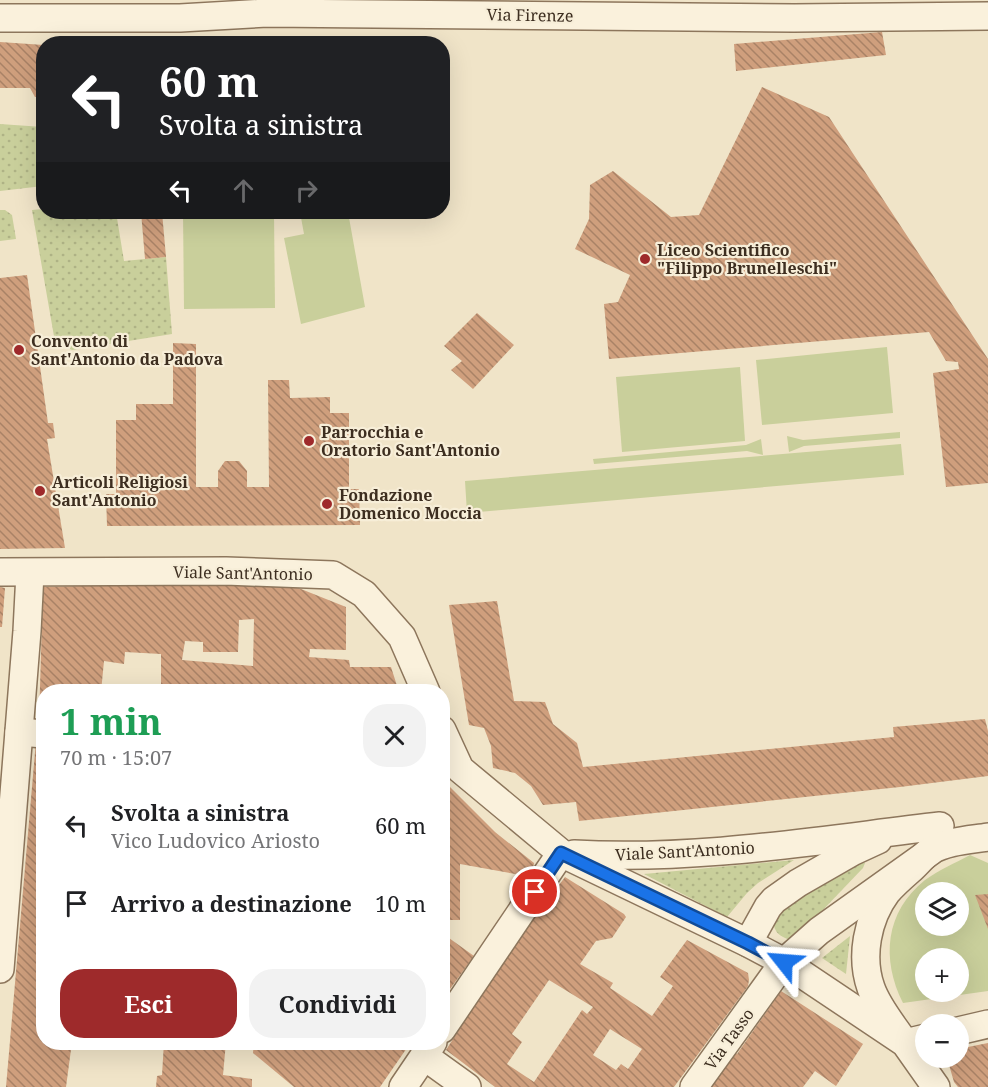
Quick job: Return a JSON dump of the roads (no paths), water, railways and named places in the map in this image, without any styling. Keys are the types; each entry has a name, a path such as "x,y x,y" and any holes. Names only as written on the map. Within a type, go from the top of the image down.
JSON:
{"street":[{"name":"Via Firenze","path":"0,18 179,9 267,13 794,18 908,8 988,16"},
{"name":"Viale Sant'Antonio","path":"0,572 226,571 333,575 364,594 402,637 423,684"},
{"path":"0,969 31,733 30,573"},
{"path":"451,769 561,853 784,962 915,1040"},
{"name":"Viale Sant'Antonio","path":"561,853 616,856 692,854 988,819"},
{"name":"Viale Sant'Antonio","path":"748,943 768,907 798,883 877,840 940,826"},
{"path":"784,962 819,930 931,851 951,843 988,837"},
{"path":"915,1040 875,999 867,974 867,945 871,924 884,898 897,882 931,851"},
{"path":"450,1017 561,853"},
{"name":"Via Tasso","path":"694,1087 784,962"},
{"path":"969,1028 988,1024"},
{"path":"403,1087 428,1050"},
{"path":"430,1050 466,1087"},
{"path":"928,1068 936,1087"}],"place":[{"name":"Liceo Scientifico \"Filippo Brunelleschi\"","path":"645,259"},
{"name":"Convento di Sant'Antonio da Padova","path":"19,350"},
{"name":"Parrocchia e Oratorio Sant'Antonio","path":"309,441"},
{"name":"Articoli Religiosi Sant'Antonio","path":"40,491"},
{"name":"Fondazione Domenico Moccia","path":"327,504"}]}
